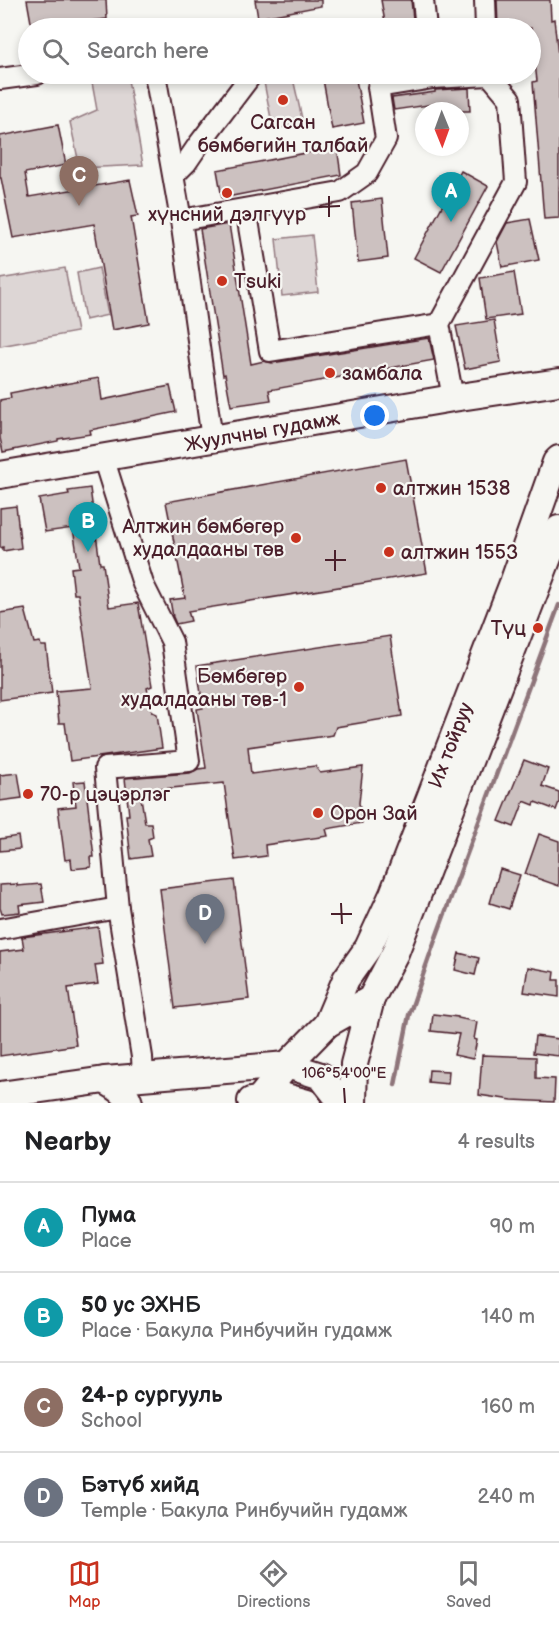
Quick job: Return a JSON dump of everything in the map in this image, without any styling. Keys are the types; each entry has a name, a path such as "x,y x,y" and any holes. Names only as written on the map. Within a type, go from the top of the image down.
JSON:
{"main road":[{"name":"Жуулчны гудамж","path":"0,475 559,382"},
{"name":"Их тойруу","path":"327,1024 346,979 368,948 393,894 559,459"},
{"name":"Их тойруу","path":"252,1102 327,1024 371,999 396,953 559,529"},
{"path":"353,1103 354,1064 371,999"},
{"path":"199,1074 287,1046 327,1024"},
{"path":"0,1095 105,1080 287,1065 321,1076 342,1103"},
{"path":"105,1080 122,1091 129,1103"},
{"path":"252,1102 286,1097 307,1103"}],"street":[{"path":"423,0 425,18"},
{"path":"484,0 485,18"},
{"path":"0,79 18,77"},
{"path":"158,84 181,220 212,439"},
{"path":"174,176 244,84"},
{"path":"181,220 340,192 368,173 386,139 378,87 393,84"},
{"path":"453,398 439,324 516,182 510,99 497,84"},
{"path":"246,209 270,351 439,324"},
{"path":"103,457 143,585 172,642 189,761 105,768 118,908 142,1057 142,1077"},
{"path":"0,929 118,908"}],"shaded area":[{"path":"92,84 129,84 143,165 80,168 70,122 97,110"},
{"name":"Сагсан бөмбөгийн талбай","path":"264,84 294,84 303,123 273,129"},
{"path":"312,235 318,292 282,296 276,239"},
{"path":"65,268 77,332 0,346 0,279"},
{"path":"99,268 108,315 85,320 77,273"}],"building":[{"path":"27,0 106,0 107,18 30,18"},
{"path":"255,0 321,0 321,6 258,18"},
{"path":"381,0 411,0 413,18 384,18"},
{"path":"497,0 550,0 559,64 559,218 544,219 533,84 541,84 541,18 498,18"},
{"path":"324,84 357,84 364,123 332,129"},
{"path":"469,88 470,111 469,102 415,102 415,107 394,110 392,98 435,92 435,90"},
{"path":"58,125 66,165 25,173 29,197 130,180 138,216 131,217 149,323 112,330 94,224 13,238 0,178 0,136"},
{"path":"337,147 341,175 222,198 217,170"},
{"path":"461,171 488,186 441,272 414,258"},
{"path":"382,199 388,258 358,262 352,203"},
{"path":"530,219 539,260 502,267 497,242 507,223"},
{"path":"229,224 251,364 264,361 272,363 429,338 434,360 269,390 271,400 231,406 225,374 223,375 200,229"},
{"path":"514,272 521,314 486,319 480,278"},
{"path":"494,320 501,362 465,369 456,326"},
{"path":"99,378 102,400 170,386 176,412 90,430 91,434 3,452 0,438 0,400 11,398 10,393"},
{"name":"Алтжин бөмбөгөр худалдааны төв","path":"406,459 427,573 188,611 191,621 176,624 170,600 185,598 166,502"},
{"path":"90,488 100,564 103,564 109,607 138,603 152,686 147,688 152,712 157,714 162,748 70,761 65,723 59,723 56,691 92,688 78,594 74,594 71,568 79,567 73,528 45,532 39,499"},
{"path":"16,506 21,548 3,551 3,547 0,548 0,508"},
{"path":"25,609 34,643 40,642 41,646 46,646 52,693 0,700 0,613"},
{"path":"390,636 402,716 336,727 333,735 248,747 251,774 315,766 320,773 363,767 359,803 362,823 326,829 328,836 265,845 266,856 235,860 224,783 140,791 145,823 151,823 153,837 148,839 151,856 131,859 125,778 190,773 206,768 197,709 203,708 197,666"},
{"path":"524,760 548,769 542,786 559,792 559,802 556,810 535,802 534,805 524,801 514,827 499,821"},
{"path":"18,773 22,798 0,801 0,775"},
{"path":"85,781 94,857 90,857 91,867 72,869 71,859 65,860 58,808 76,806 73,782"},
{"path":"539,834 559,841 559,886 525,874"},
{"path":"18,836 20,849 0,851 0,839"},
{"path":"500,869 520,875 509,909 490,903"},
{"path":"234,880 249,999 175,1008 160,889"},
{"path":"17,884 17,886 41,884 44,902 19,905 20,912 2,914 0,885"},
{"path":"98,927 103,964 95,965 98,984 68,988 76,1045 0,1056 0,952 24,949 22,937"},
{"path":"459,953 479,958 475,975 455,970"},
{"path":"528,967 555,972 554,980 559,980 559,997 524,992"},
{"path":"433,1014 477,1022 474,1039 477,1040 473,1059 454,1055 459,1034 431,1031"},
{"path":"535,1036 559,1039 559,1056 533,1053"},
{"path":"482,1055 536,1057 536,1078 555,1079 554,1102 512,1100 479,1095"},
{"path":"429,1070 449,1071 448,1084 428,1082"}],"waterway":[{"path":"395,1085 409,1015 559,605"}],"place":[{"name":"Сагсан бөмбөгийн талбай","path":"283,100"},
{"name":"хүнсний дэлгүүр","path":"227,193"},
{"name":"24-р сургууль","path":"79,206"},
{"name":"Пума","path":"451,222"},
{"name":"Tsuki","path":"222,281"},
{"name":"замбала","path":"330,373"},
{"name":"алтжин 1538","path":"381,488"},
{"name":"Алтжин бөмбөгөр худалдааны төв","path":"296,538"},
{"name":"50 ус ЭХНБ","path":"88,552"},
{"name":"алтжин 1553","path":"389,552"},
{"name":"Түц","path":"538,628"},
{"name":"Бөмбөгөр худалдааны төв-1","path":"299,687"},
{"name":"70-р цэцэрлэг","path":"28,794"},
{"name":"Орон Зай","path":"318,813"},
{"name":"Бэтүб хийд","path":"205,944"}]}
